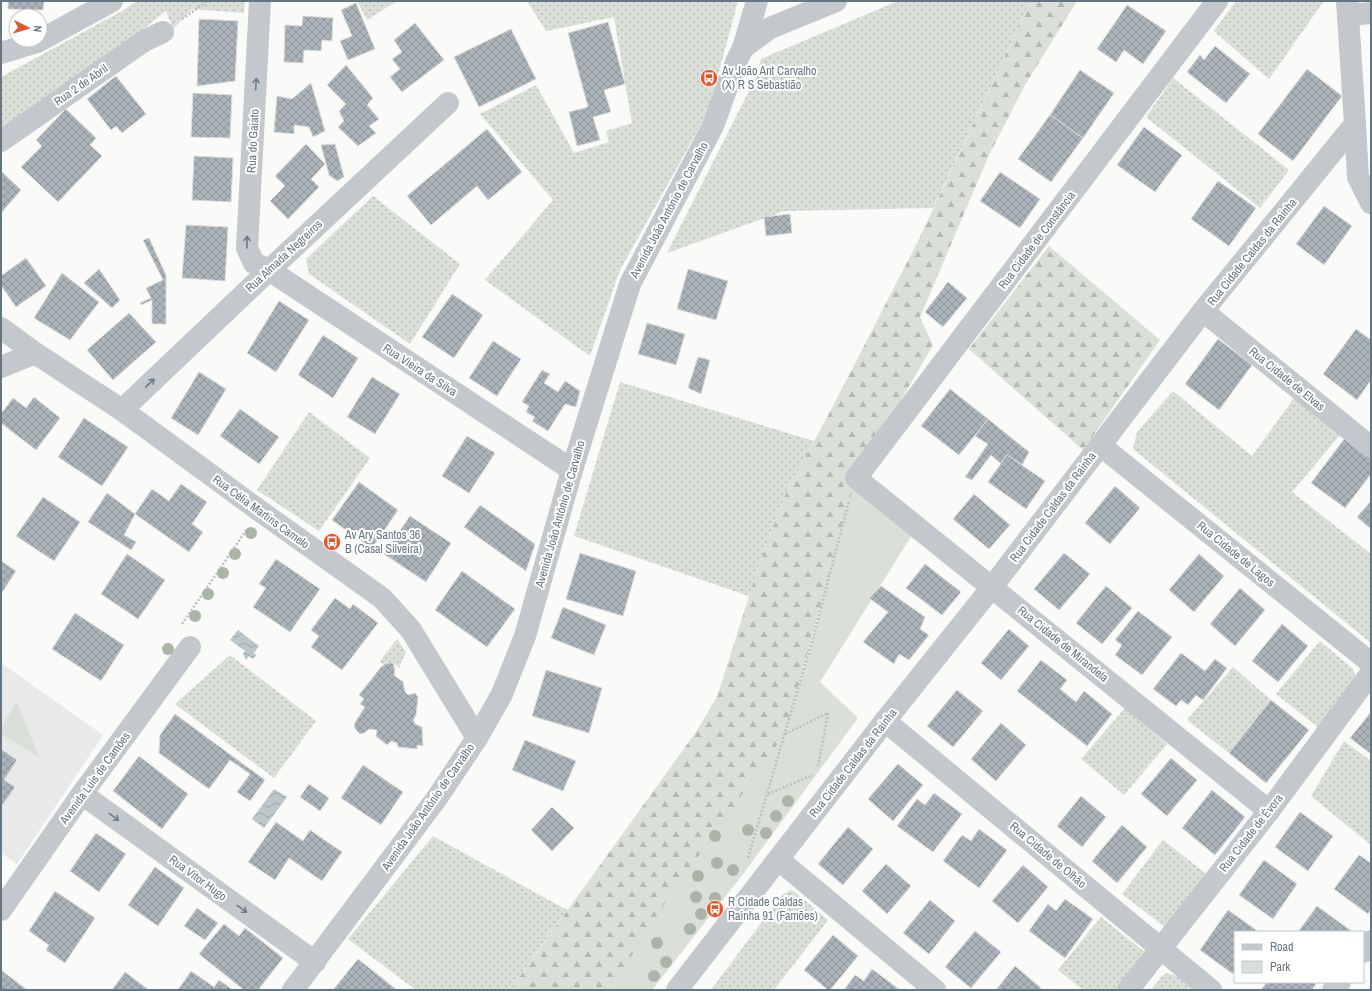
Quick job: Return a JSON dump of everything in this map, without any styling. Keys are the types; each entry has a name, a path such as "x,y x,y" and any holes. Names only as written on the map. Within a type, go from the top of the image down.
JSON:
{"street":[{"path":"1,53 37,42 112,1"},
{"name":"Rua do Gaiato","path":"260,1 247,248 254,263 268,270"},
{"name":"Avenida João António de Carvalho","path":"293,990 437,798 477,738 502,694 525,636 572,470 630,284 713,126 736,62 743,48 757,1"},
{"path":"743,48 770,28 836,1"},
{"name":"Rua Cidade de Constância","path":"856,478 1217,1"},
{"path":"1371,13 1348,8 1358,177 1371,203"},
{"name":"Rua 2 de Abril","path":"1,141 144,41 163,32"},
{"name":"Rua Almada Negreiros","path":"122,410 268,270 448,103"},
{"name":"Rua Cidade Caldas da Rainha","path":"677,990 992,587 1203,311 1355,124"},
{"name":"Rua Vieira da Silva","path":"268,270 572,470"},
{"name":"Rua Cidade de Elvas","path":"1203,311 1371,447"},
{"name":"Rua Célia Martins Camelo","path":"1,328 35,353 122,410 382,598 411,630 477,738"},
{"path":"1,367 35,353"},
{"name":"Rua Cidade de Lagos","path":"1100,445 1371,663"},
{"name":"Rua Cidade de Mirandela","path":"856,478 1269,811"},
{"name":"Avenida Luis de Camões","path":"5,897 190,647"},
{"name":"Rua Cidade de Évora","path":"1128,990 1269,811 1371,673"},
{"name":"Rua Cidade de Olhão","path":"886,721 1211,990"},
{"name":"Rua Vitor Hugo","path":"82,794 315,962"},
{"path":"778,860 935,990"},
{"path":"1364,951 1371,941"}],"path":[{"path":"163,32 208,1"},
{"path":"747,859 813,638 841,527 856,478"},
{"path":"190,647 182,624 260,511"},
{"path":"767,794 817,773 828,713 785,734"}],"shaded area":[{"path":"1,663 103,735 17,864 1,853"}],"green space":[{"path":"137,1 245,1 244,13 192,9 173,29 166,11 138,33 1,128 1,77 122,11"},
{"path":"357,1 397,1 367,20"},
{"path":"527,1 738,1 708,112 620,270 590,356 485,280 553,200 480,114 536,85 574,153 609,142 606,131 632,123 614,17 546,31"},
{"path":"898,1 1031,1 933,208 784,211 667,253 758,73 761,59"},
{"path":"1031,1 1077,1 1025,85 989,155 920,317 933,345 856,478 785,734 610,990 510,990 696,732 717,697 759,565 787,490 831,410 918,241"},
{"path":"1236,1 1324,1 1269,79 1214,31"},
{"path":"1173,78 1289,170 1260,208 1146,117"},
{"path":"373,196 460,264 410,344 309,274 306,259"},
{"path":"1049,246 1160,340 1083,450 969,349"},
{"path":"620,382 814,441 787,490 749,596 574,536"},
{"path":"1173,391 1252,456 1294,398 1340,435 1292,492 1371,554 1371,643 1133,449 1137,432"},
{"path":"309,412 370,458 319,531 257,490"},
{"path":"856,478 917,527 820,682 858,718 743,874 652,990 610,990 665,903 785,734 813,638 841,527"},
{"path":"397,639 406,652 399,668 390,663 384,665 380,661"},
{"path":"1320,641 1353,669 1355,676 1319,728 1276,694"},
{"path":"230,655 316,721 274,778 175,704"},
{"path":"1233,667 1271,700 1229,753 1187,720"},
{"path":"17,702 39,757 1,734 1,727"},
{"path":"1125,708 1167,744 1124,795 1081,759"},
{"path":"1344,741 1371,761 1371,845 1311,796"},
{"path":"433,836 567,910 510,990 416,990 348,939"},
{"path":"1163,840 1208,875 1166,928 1122,894"},
{"path":"791,890 828,920 774,990 711,990 782,895"},
{"path":"1101,917 1146,953 1117,990 1083,990 1058,970"},
{"path":"1167,973 1177,976 1197,990 1151,990 1163,975"}],"water":[{"path":"238,630 259,646 254,653 256,655 253,659 249,656 246,660 243,654 245,651 230,640"},
{"path":"274,789 287,797 264,828 252,819"}],"building":[{"path":"8,1 44,1 43,8 8,8"},
{"path":"356,3 375,49 348,60 340,41 352,36 341,10"},
{"path":"1127,5 1166,31 1143,64 1124,50 1116,62 1097,49"},
{"path":"303,16 333,18 332,41 322,40 321,51 304,50 303,63 284,62 285,25 302,26"},
{"path":"199,19 238,21 235,81 197,86"},
{"path":"608,22 625,84 604,90 611,112 593,117 600,140 577,146 569,112 588,107 568,33"},
{"path":"415,23 444,60 402,92 390,77 400,69 392,59 402,52 394,40"},
{"path":"511,29 536,79 479,107 454,57"},
{"path":"1215,46 1250,74 1226,103 1187,72 1200,55 1204,60"},
{"path":"346,65 373,98 367,105 379,119 369,126 376,133 358,146 338,127 344,121 339,111 346,104 327,85"},
{"path":"1307,69 1342,96 1293,161 1258,134"},
{"path":"1080,70 1114,93 1083,138 1050,115"},
{"path":"116,76 146,114 122,133 116,126 111,130 87,99"},
{"path":"311,83 325,131 313,137 309,127 294,125 294,134 274,132 277,96 292,99"},
{"path":"193,93 232,95 230,138 191,137"},
{"path":"66,109 96,138 90,145 102,156 58,202 21,167 42,146 36,140"},
{"path":"1050,115 1083,138 1051,182 1018,159"},
{"path":"1144,127 1182,155 1155,192 1117,165"},
{"path":"487,129 522,172 488,200 477,186 431,225 407,196"},
{"path":"306,144 325,164 311,179 319,187 288,219 270,201 285,186 275,176"},
{"path":"335,144 344,177 337,181 329,175 321,145"},
{"path":"194,156 233,158 231,202 192,200"},
{"path":"1,171 21,190 1,213"},
{"path":"1000,172 1040,199 1020,228 980,201"},
{"path":"1218,181 1256,208 1229,246 1191,219"},
{"path":"1324,206 1352,226 1324,265 1296,244"},
{"path":"790,214 792,233 766,236 764,217"},
{"path":"186,225 228,227 225,281 182,278"},
{"path":"149,238 166,275 166,324 152,324 152,300 141,305 140,303 151,298 146,288 163,280 143,240"},
{"path":"26,258 46,286 16,307 1,285 1,276"},
{"path":"99,269 120,300 112,308 84,283"},
{"path":"688,269 728,281 716,320 677,309"},
{"path":"62,273 99,302 70,340 34,318"},
{"path":"948,282 967,298 943,327 925,312"},
{"path":"452,294 483,315 454,358 422,337"},
{"path":"279,301 309,320 276,372 247,353"},
{"path":"129,313 156,342 113,380 87,350"},
{"path":"647,323 685,334 676,365 638,354"},
{"path":"1356,329 1371,340 1371,380 1357,400 1323,374"},
{"path":"323,335 358,358 333,398 298,375"},
{"path":"1218,339 1252,365 1219,410 1185,384"},
{"path":"493,341 521,359 497,396 469,378"},
{"path":"698,357 710,360 701,394 688,388"},
{"path":"542,370 550,374 544,383 558,392 565,381 580,391 576,407 565,404 548,431 532,421 535,417 526,412 529,406 522,402"},
{"path":"199,372 226,389 198,435 171,418"},
{"path":"372,377 400,394 375,434 347,417"},
{"path":"950,389 988,419 959,455 921,426"},
{"path":"34,397 60,418 36,450 1,423 1,414 13,398 26,408"},
{"path":"240,409 279,437 259,464 220,436"},
{"path":"84,418 128,447 102,486 58,457"},
{"path":"988,419 1029,452 1022,465 1007,455 1001,464 991,455 972,480 965,477 988,444 975,436"},
{"path":"467,436 495,453 469,493 442,476"},
{"path":"1345,438 1371,457 1371,474 1345,508 1311,483"},
{"path":"1007,455 1045,481 1026,509 988,482"},
{"path":"359,482 398,510 372,548 332,520"},
{"path":"181,484 207,502 192,524 203,532 189,552 135,514 152,489 169,501"},
{"path":"1115,486 1140,508 1110,544 1085,523"},
{"path":"107,493 135,514 124,535 136,542 131,550 88,522"},
{"path":"974,494 1010,525 989,549 953,519"},
{"path":"43,497 80,522 54,561 16,536"},
{"path":"1371,501 1371,529 1357,517"},
{"path":"480,505 535,544 526,571 464,527"},
{"path":"410,516 451,543 426,582 384,554"},
{"path":"580,553 636,571 623,616 566,599"},
{"path":"1064,553 1090,574 1059,610 1034,589"},
{"path":"127,554 165,580 138,619 101,594"},
{"path":"1199,554 1224,576 1194,612 1169,590"},
{"path":"276,559 320,589 290,632 253,607 266,588 259,584"},
{"path":"1,561 16,571 1,594"},
{"path":"925,564 961,592 942,615 906,588"},
{"path":"462,571 515,609 487,647 435,610"},
{"path":"881,586 925,617 920,629 929,635 909,660 899,654 894,664 863,642 888,612 869,598"},
{"path":"1106,586 1132,608 1102,644 1076,623"},
{"path":"1240,588 1265,610 1235,646 1210,624"},
{"path":"335,598 350,609 353,604 378,623 342,670 311,647 319,636 311,630"},
{"path":"563,607 606,625 594,655 551,638"},
{"path":"1138,611 1172,637 1142,675 1115,655 1122,645 1115,640"},
{"path":"75,613 124,645 101,681 52,649"},
{"path":"1282,624 1308,646 1278,682 1252,661"},
{"path":"1009,629 1029,646 1001,680 981,663"},
{"path":"1181,653 1205,671 1215,659 1227,668 1203,700 1196,695 1188,705 1181,700 1176,706 1153,689"},
{"path":"1041,660 1067,680 1060,689 1076,702 1084,691 1112,714 1087,746 1017,691"},
{"path":"387,663 393,663 395,670 394,675 403,682 405,692 408,695 415,693 418,697 416,715 413,720 415,724 422,727 423,746 417,745 417,749 398,747 397,743 391,741 387,745 376,736 377,730 369,729 360,734 354,726 365,707 360,704 364,699 359,695 381,667"},
{"path":"546,670 602,688 589,733 532,716"},
{"path":"957,690 983,711 953,747 927,726"},
{"path":"1271,700 1309,730 1266,783 1229,753"},
{"path":"1371,712 1371,754 1350,738"},
{"path":"175,714 265,780 250,801 237,792 250,774 230,760 209,789 159,753 160,735"},
{"path":"1001,723 1026,745 996,781 971,759"},
{"path":"525,740 576,761 563,791 512,770"},
{"path":"1,749 17,760 4,780 15,787 1,807"},
{"path":"139,756 188,794 162,829 113,791"},
{"path":"1171,758 1197,780 1167,816 1141,794"},
{"path":"898,764 923,785 893,821 868,799"},
{"path":"363,765 403,792 381,825 341,798"},
{"path":"309,784 329,798 320,811 300,797"},
{"path":"1212,790 1245,817 1215,855 1182,828"},
{"path":"934,793 962,814 933,852 897,826 917,799 925,805"},
{"path":"1081,796 1106,817 1082,847 1057,826"},
{"path":"552,807 574,828 552,851 531,830"},
{"path":"1300,812 1333,836 1308,871 1275,847"},
{"path":"276,822 303,841 310,830 342,852 322,881 289,858 275,880 248,862"},
{"path":"1122,825 1147,847 1117,883 1092,861"},
{"path":"848,827 873,849 843,885 818,864"},
{"path":"979,829 1007,850 979,888 943,861 962,835 971,841"},
{"path":"96,833 126,854 99,892 70,871"},
{"path":"1359,855 1371,863 1371,909 1368,914 1334,889"},
{"path":"1264,860 1297,884 1273,919 1239,895"},
{"path":"886,864 911,886 887,914 862,891"},
{"path":"1023,865 1048,887 1018,923 992,901"},
{"path":"155,867 184,888 158,926 128,905"},
{"path":"55,891 95,918 65,963 46,950 49,945 29,931"},
{"path":"1065,899 1093,919 1065,958 1029,931 1048,904 1056,911"},
{"path":"930,900 955,921 929,954 903,933"},
{"path":"1317,906 1350,930 1350,931 1299,931"},
{"path":"197,908 218,923 205,940 184,926"},
{"path":"1228,910 1258,931 1234,931 1233,974 1200,950"},
{"path":"224,924 239,936 245,928 283,958 258,990 244,990 199,954"},
{"path":"975,931 1001,952 971,988 945,967"},
{"path":"833,935 858,956 830,990 828,990 804,970"},
{"path":"358,959 397,990 333,990"},
{"path":"1015,966 1041,988 1039,990 996,990"},
{"path":"872,969 900,990 844,990 855,975 864,981"},
{"path":"1,970 27,990 1,990"},
{"path":"191,971 214,987 219,980 233,990 178,990"},
{"path":"125,972 149,990 112,990"},
{"path":"1266,983 1316,984 1312,990 1261,990"}],"place":[{"name":"Av João Ant Carvalho (X) R S Sebastião","path":"709,78"},
{"name":"Av Ary Santos 36 B (Casal Silveira)","path":"332,542"},
{"name":"R Cidade Caldas Rainha 91 (Famões)","path":"715,909"}]}
